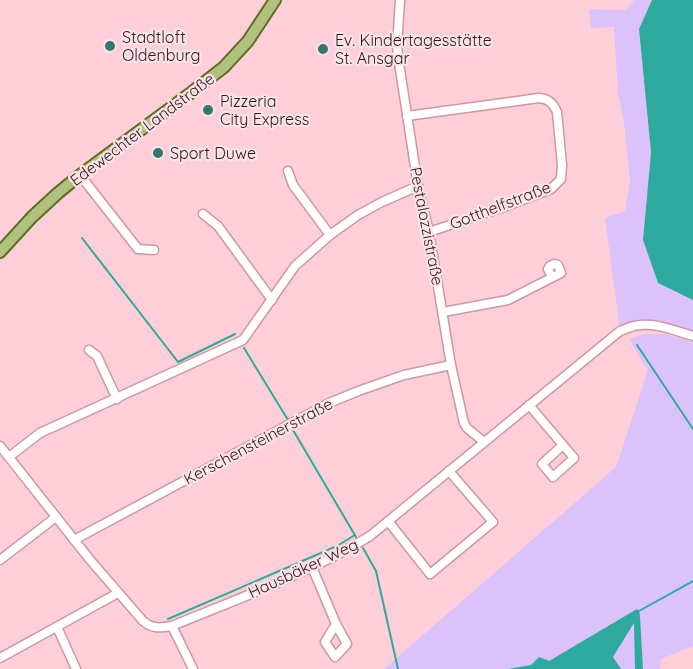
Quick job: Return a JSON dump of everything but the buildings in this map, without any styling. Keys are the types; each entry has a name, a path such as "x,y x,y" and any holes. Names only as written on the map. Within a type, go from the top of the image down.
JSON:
{"main road":[{"name":"Edewechter Landstraße","path":"0,252 58,193 224,67 248,41 275,0"}],"street":[{"name":"Pestalozzistraße","path":"400,0 397,48 418,186 429,232 451,365 464,423 484,442"},
{"name":"Gotthelfstraße","path":"407,116 539,98 550,101 557,112 562,165 561,179 550,189 429,232"},
{"path":"288,171 293,185 330,235"},
{"path":"80,175 138,249 154,250"},
{"path":"9,457 40,434 243,340 295,266 330,235 366,211 418,186"},
{"path":"203,214 218,226 272,300"},
{"path":"443,312 508,300 552,277"},
{"name":"Hausbäker Weg","path":"172,626 312,567 346,551 370,536 620,331 646,325 659,326 693,336"},
{"path":"89,350 97,357 117,399"},
{"name":"Kerschensteinerstraße","path":"74,540 337,400 404,375 451,365"},
{"path":"529,405 563,446"},
{"path":"0,446 74,540 148,626 154,628 172,626 193,669"},
{"path":"388,521 430,574 493,522 449,471"},
{"path":"0,560 56,517"},
{"path":"312,567 336,624"},
{"path":"0,658 118,593"},
{"path":"57,627 76,669"}],"shaded area":[{"path":"634,0 652,0 639,29 651,152 643,240 658,283 693,300 693,336 659,326 620,331 605,218 625,211 630,181 624,122 618,94 614,27 591,28 589,9 626,10"},
{"path":"652,0 693,0 693,300 658,283 643,240 651,152 639,29"},
{"path":"645,334 664,334 693,342 693,646 661,659 660,669 643,669 640,616 613,624 549,661 532,665 508,669 384,669 616,467 648,370 629,339"},
{"path":"637,609 640,616 643,669 635,669 634,623 613,657 621,669 508,669 531,665 539,657 549,661"},
{"path":"635,622 635,669 621,669 613,657"}],"waterway":[{"path":"82,238 178,362 235,334"},
{"path":"637,345 693,429"},
{"path":"244,348 288,420"},
{"path":"293,430 356,537"},
{"path":"168,619 337,546 355,535"},
{"path":"363,548 376,571 398,669"},
{"path":"639,611 693,581"}],"place":[{"name":"Stadtloft Oldenburg","path":"110,46"},
{"name":"Ev. Kindertagesstätte St. Ansgar","path":"323,49"},
{"name":"Pizzeria City Express","path":"208,110"},
{"name":"Sport Duwe","path":"158,153"}]}
